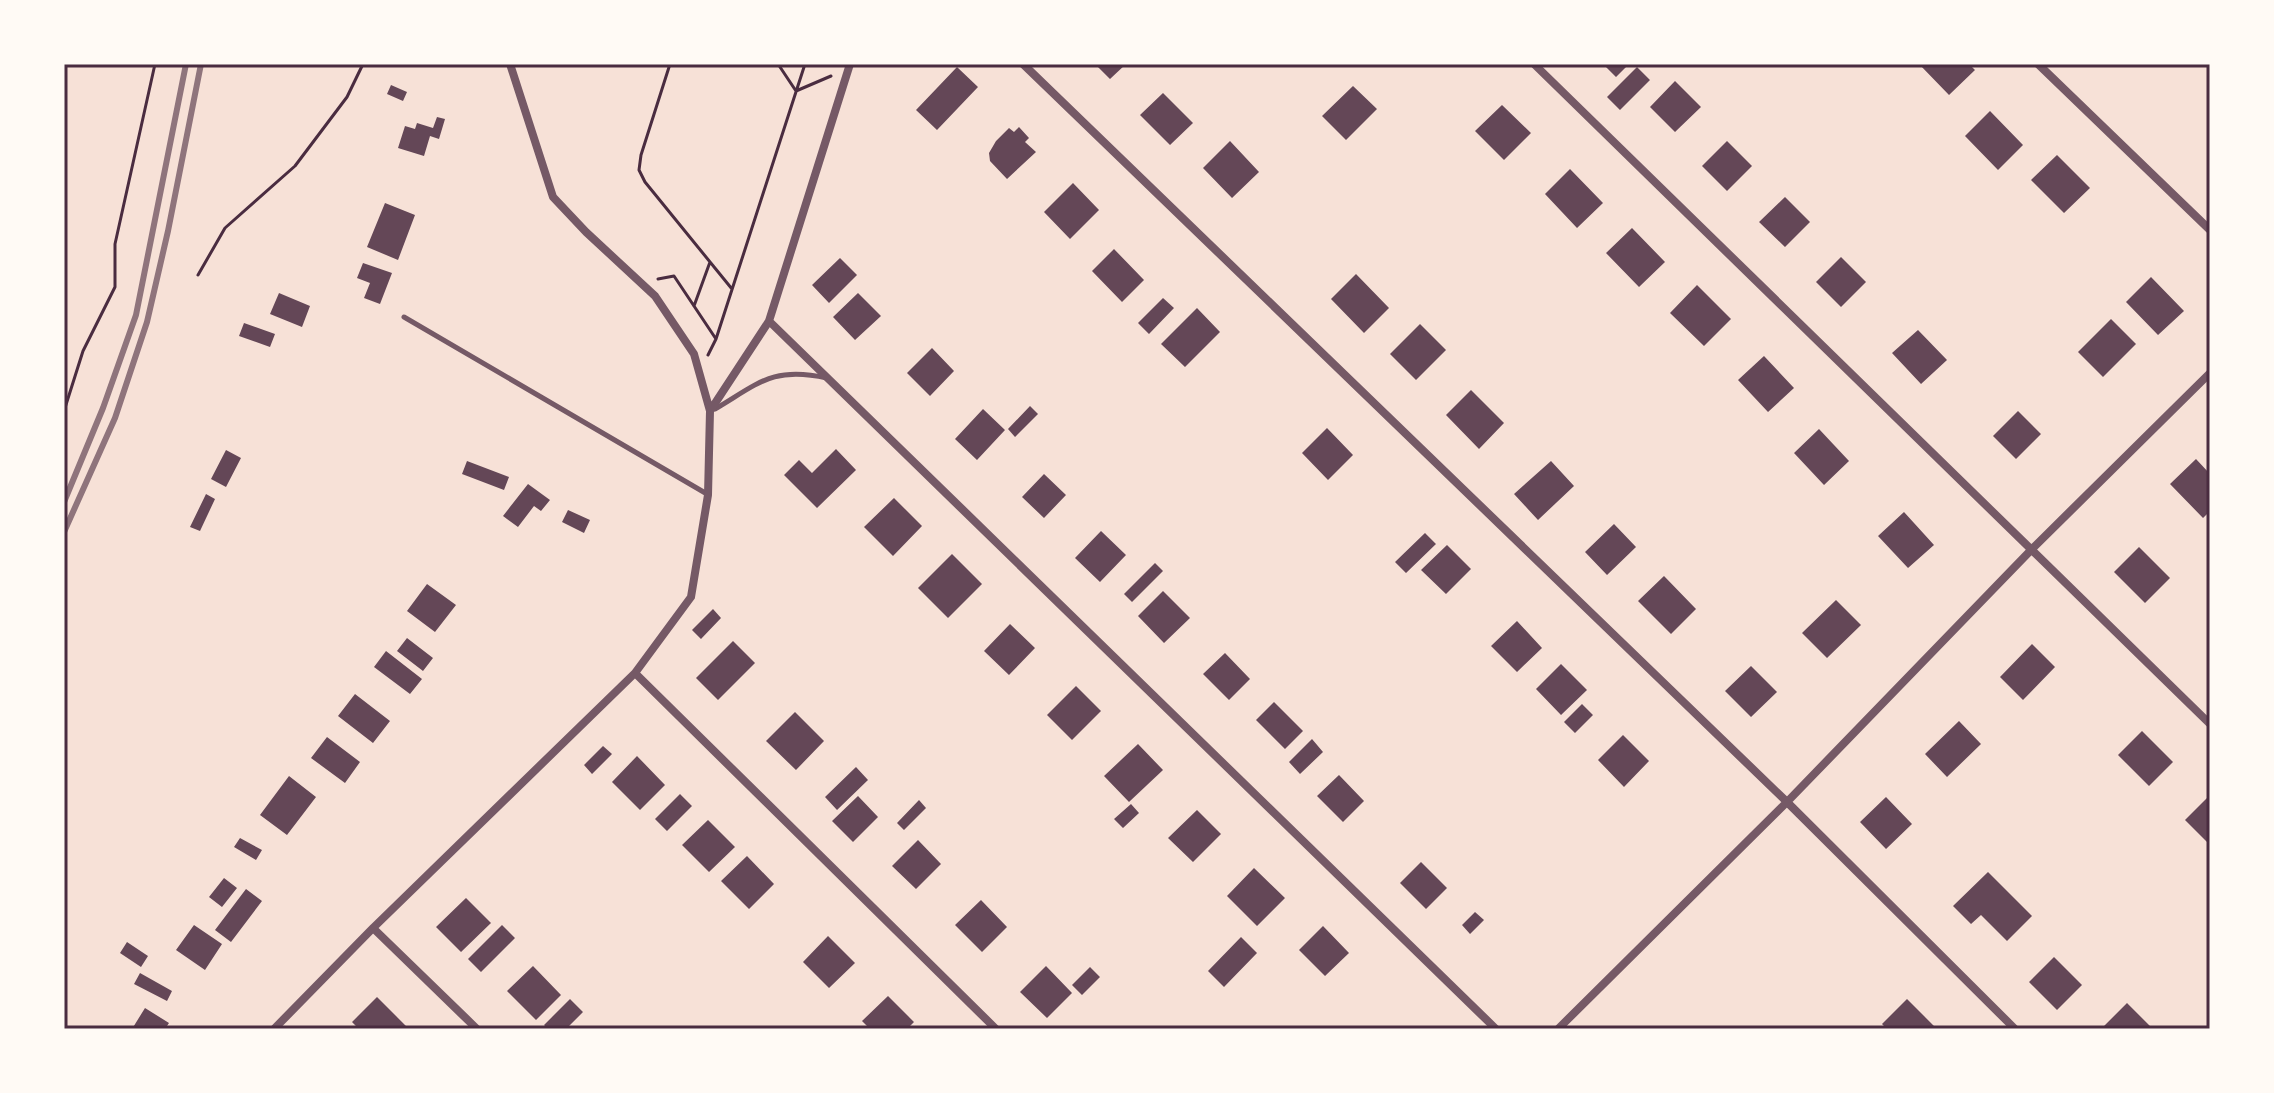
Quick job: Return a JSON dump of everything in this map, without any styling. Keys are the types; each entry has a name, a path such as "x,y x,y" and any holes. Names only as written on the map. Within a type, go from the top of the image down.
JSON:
{"street":[{"path":"274,1029 373,928 635,673 691,597 708,495 710,411 694,354 655,296 553,197 510,64"},
{"path":"1023,64 1787,802 2015,1029"},
{"path":"1534,64 2210,724"},
{"path":"2038,64 2210,230"},
{"path":"710,411 769,321 850,66"},
{"path":"769,321 832,379 1496,1029"},
{"path":"1558,1029 1787,802 2032,549 2210,373"},
{"path":"635,673 996,1029"},
{"path":"373,928 477,1029"}],"lane":[{"path":"404,317 708,495"},
{"path":"710,411 770,376 802,372 832,379"}],"path":[{"path":"64,411 83,351 115,287 115,244 155,64"},
{"path":"198,275 225,228 295,166 347,97 363,64"},
{"path":"670,64 639,170 645,182 732,289"},
{"path":"778,64 796,91"},
{"path":"700,373 716,339 805,64"},
{"path":"796,91 850,66"},
{"path":"694,306 710,262"},
{"path":"651,277 661,281 674,276 716,339"}],"building":[{"path":"1095,64 1126,64 1110,79"},
{"path":"1603,64 1629,64 1616,77"},
{"path":"1919,64 1969,64 1975,70 1949,95"},
{"path":"957,67 978,87 937,130 916,110"},
{"path":"1637,67 1650,80 1620,110 1607,97"},
{"path":"1675,81 1701,107 1675,132 1650,107"},
{"path":"391,85 407,92 403,101 387,94"},
{"path":"1353,86 1377,109 1346,140 1322,116"},
{"path":"1163,93 1193,123 1170,145 1140,115"},
{"path":"1502,105 1531,133 1504,160 1475,131"},
{"path":"1990,111 2023,145 1998,170 1965,136"},
{"path":"437,117 445,119 439,139 430,136 424,156 398,148 405,126 415,129 417,123 433,128"},
{"path":"1019,127 1029,138 1025,142 1036,152 1007,179 990,161 989,153 1009,128 1014,132"},
{"path":"1230,141 1259,172 1232,198 1203,168"},
{"path":"1727,141 1752,166 1727,191 1702,166"},
{"path":"2057,155 2090,188 2064,213 2031,180"},
{"path":"1570,169 1603,203 1577,228 1545,194"},
{"path":"1073,183 1099,210 1070,239 1044,212"},
{"path":"1785,197 1810,222 1785,247 1759,222"},
{"path":"385,203 415,215 398,260 367,247"},
{"path":"1632,228 1665,262 1639,287 1606,253"},
{"path":"1114,249 1144,280 1122,302 1092,271"},
{"path":"1841,257 1866,282 1841,307 1816,282"},
{"path":"840,258 857,275 829,303 812,285"},
{"path":"363,263 392,273 380,304 364,298 370,283 357,278"},
{"path":"1356,274 1389,308 1364,333 1331,299"},
{"path":"2151,277 2184,311 2158,335 2126,302"},
{"path":"1697,285 1731,319 1704,346 1670,313"},
{"path":"279,293 310,306 302,327 270,314"},
{"path":"858,293 881,316 855,340 833,317"},
{"path":"1163,298 1174,308 1149,334 1138,323"},
{"path":"1197,308 1220,332 1185,367 1161,344"},
{"path":"2111,319 2136,344 2103,377 2078,352"},
{"path":"244,323 275,334 270,347 239,336"},
{"path":"1420,324 1446,350 1416,380 1390,354"},
{"path":"1918,330 1947,360 1921,384 1892,353"},
{"path":"932,348 954,371 930,396 907,373"},
{"path":"1764,356 1794,388 1768,412 1738,380"},
{"path":"1471,390 1504,423 1479,449 1446,415"},
{"path":"1030,406 1038,414 1015,437 1008,429"},
{"path":"983,409 1005,430 977,460 955,439"},
{"path":"2018,411 2041,434 2016,459 1993,436"},
{"path":"1327,428 1353,455 1328,480 1302,453"},
{"path":"1819,429 1849,461 1824,485 1794,453"},
{"path":"836,449 856,470 817,508 784,475 799,460 812,473"},
{"path":"226,450 241,458 226,487 211,479"},
{"path":"2196,459 2210,474 2210,511 2203,518 2170,484"},
{"path":"467,461 509,477 504,490 462,474"},
{"path":"1551,461 1574,486 1538,520 1514,494"},
{"path":"1044,474 1066,495 1044,518 1022,497"},
{"path":"528,484 550,500 541,511 534,506 518,527 503,516"},
{"path":"206,494 215,499 200,531 190,527"},
{"path":"894,498 922,526 893,556 864,527"},
{"path":"568,510 590,520 584,533 562,522"},
{"path":"1904,512 1934,545 1908,568 1878,536"},
{"path":"1614,524 1636,547 1607,575 1585,552"},
{"path":"1101,531 1126,555 1100,582 1075,558"},
{"path":"1425,533 1436,544 1406,573 1395,562"},
{"path":"1447,545 1471,569 1446,594 1421,570"},
{"path":"2139,547 2170,578 2145,603 2114,572"},
{"path":"952,554 982,584 948,618 918,588"},
{"path":"1155,563 1163,571 1132,602 1124,594"},
{"path":"1664,576 1696,609 1671,634 1638,601"},
{"path":"427,584 456,605 435,632 407,611"},
{"path":"1163,591 1190,618 1164,643 1138,616"},
{"path":"1836,600 1861,625 1827,658 1802,633"},
{"path":"713,609 721,618 701,639 692,630"},
{"path":"1517,621 1542,648 1517,672 1491,646"},
{"path":"1010,624 1035,648 1009,675 984,651"},
{"path":"407,638 433,658 423,671 397,651"},
{"path":"733,641 755,663 718,700 696,678"},
{"path":"2032,644 2055,667 2023,700 2000,677"},
{"path":"386,651 422,679 410,694 374,667"},
{"path":"1225,653 1250,679 1229,700 1203,674"},
{"path":"1561,664 1587,690 1561,715 1536,689"},
{"path":"1751,666 1777,692 1751,717 1725,691"},
{"path":"1076,686 1101,711 1072,740 1047,715"},
{"path":"355,694 390,721 373,743 338,716"},
{"path":"1274,702 1303,731 1285,749 1256,720"},
{"path":"1582,704 1593,715 1575,733 1564,722"},
{"path":"795,712 824,741 796,770 766,741"},
{"path":"1959,721 1981,744 1947,777 1925,754"},
{"path":"2142,731 2173,762 2149,786 2118,755"},
{"path":"1623,735 1649,761 1624,787 1598,760"},
{"path":"327,737 360,762 345,783 311,758"},
{"path":"1312,739 1323,752 1300,774 1289,762"},
{"path":"1138,744 1163,770 1129,802 1104,776"},
{"path":"603,746 612,754 592,774 584,765"},
{"path":"637,756 665,785 640,810 612,782"},
{"path":"856,767 868,780 837,810 825,797"},
{"path":"1339,775 1364,801 1343,822 1317,796"},
{"path":"289,776 316,797 287,835 260,815"},
{"path":"680,794 692,806 667,831 655,819"},
{"path":"2210,795 2210,845 2185,820"},
{"path":"858,796 878,817 853,842 832,821"},
{"path":"1886,797 1912,824 1886,849 1860,822"},
{"path":"919,800 926,808 904,830 897,823"},
{"path":"1131,804 1139,813 1123,828 1114,819"},
{"path":"1197,810 1221,834 1193,862 1168,838"},
{"path":"708,820 735,847 709,872 682,845"},
{"path":"240,838 262,850 256,860 234,847"},
{"path":"918,840 941,864 916,889 892,866"},
{"path":"747,856 774,884 749,909 721,881"},
{"path":"1421,862 1447,888 1426,909 1400,883"},
{"path":"1254,868 1285,898 1257,926 1227,896"},
{"path":"1988,872 2032,916 2007,941 1981,915 1971,924 1953,906"},
{"path":"224,878 237,888 222,907 209,897"},
{"path":"246,889 262,901 231,942 215,930"},
{"path":"466,898 491,923 461,952 436,927"},
{"path":"981,900 1007,927 982,952 955,925"},
{"path":"1475,912 1484,920 1470,934 1462,925"},
{"path":"194,925 222,944 205,970 176,950"},
{"path":"502,925 515,938 481,972 468,959"},
{"path":"1323,926 1349,953 1325,976 1299,950"},
{"path":"828,936 855,963 829,988 803,962"},
{"path":"1241,937 1257,953 1224,987 1208,971"},
{"path":"127,942 148,956 141,967 120,953"},
{"path":"2054,957 2082,985 2057,1010 2029,982"},
{"path":"533,966 561,995 536,1020 507,991"},
{"path":"1046,966 1072,993 1047,1018 1020,992"},
{"path":"1090,967 1100,977 1082,995 1072,985"},
{"path":"140,973 172,991 167,1001 134,984"},
{"path":"888,996 914,1022 907,1029 870,1029 862,1021"},
{"path":"377,997 406,1026 403,1029 359,1029 352,1022"},
{"path":"570,999 583,1012 566,1029 548,1029 544,1025"},
{"path":"1907,999 1934,1029 1887,1029 1882,1024"},
{"path":"2127,1003 2153,1029 2101,1029"},
{"path":"145,1008 169,1023 165,1029 132,1029"}],"railway":[{"path":"64,502 103,408 136,315 186,64"},
{"path":"64,532 115,418 147,322 201,64"}]}
